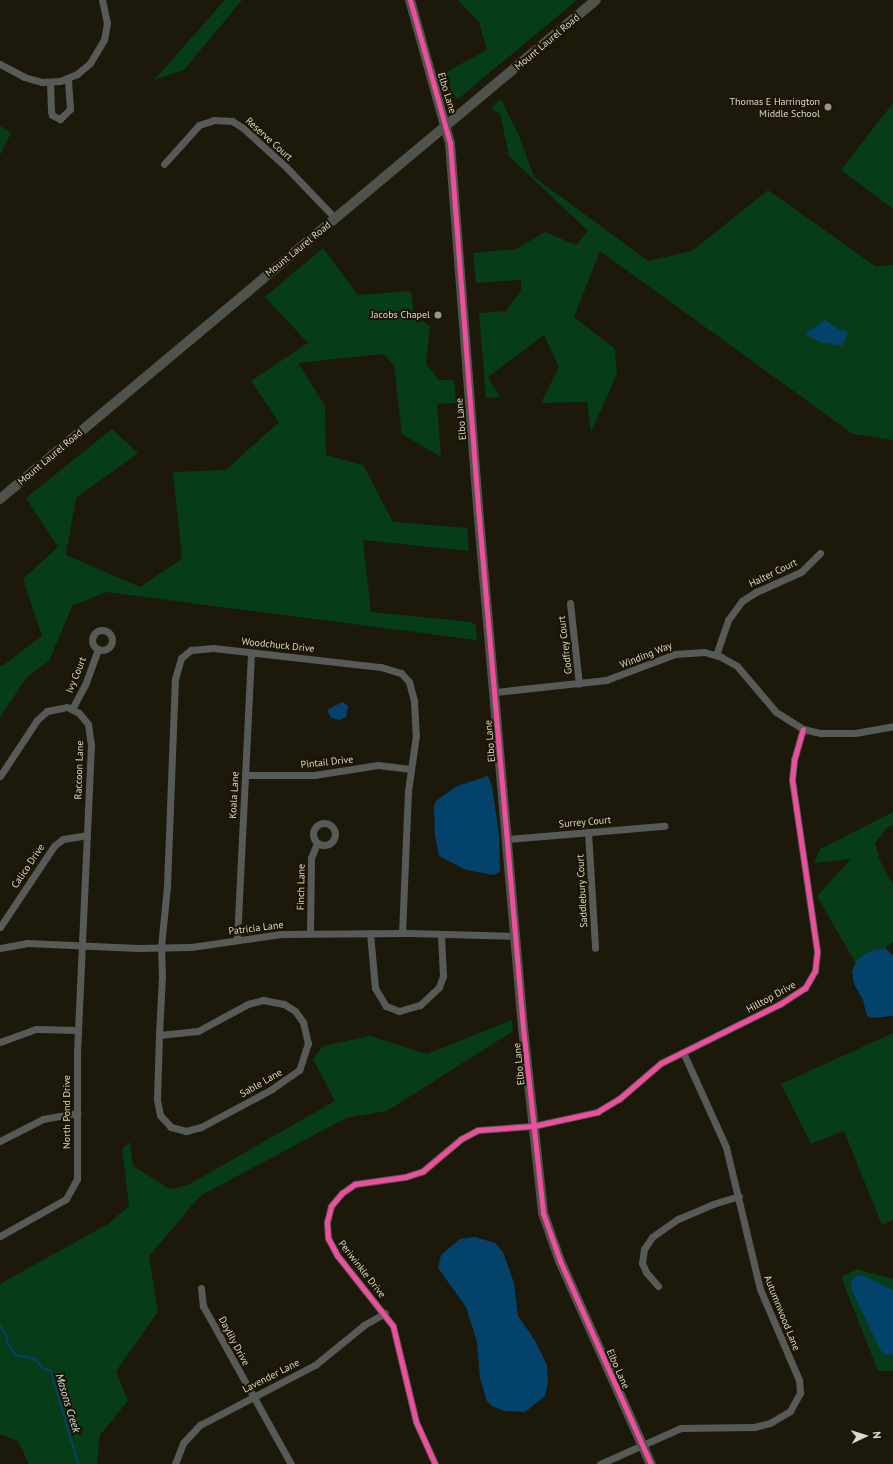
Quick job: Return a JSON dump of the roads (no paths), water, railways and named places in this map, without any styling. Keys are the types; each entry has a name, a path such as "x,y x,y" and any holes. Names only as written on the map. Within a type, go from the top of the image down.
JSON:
{"street":[{"name":"Elbo Lane","path":"410,0 447,126 470,420 516,936 533,1126 544,1213 553,1245 650,1464"},
{"name":"Mount Laurel Road","path":"0,499 596,0"},
{"path":"0,64 24,77 50,82 68,78 84,69 100,48 107,23 105,1"},
{"path":"50,82 52,115 60,118 70,109 68,78"},
{"name":"Reserve Court","path":"164,164 199,125 214,120 232,121 243,128 287,168 335,218"},
{"name":"Halter Court","path":"716,655 728,620 742,601 756,592 801,572 820,553"},
{"name":"Godfrey Court","path":"570,603 580,684"},
{"name":"Woodchuck Drive","path":"160,947 167,886 174,686 178,665 186,653 199,648 250,652 381,667 401,673 409,682 414,701 416,735 411,769 402,933"},
{"name":"Ivy Court","path":"72,709 85,685 98,650"},
{"name":"Winding Way","path":"495,692 580,684 616,678 675,654 695,651 716,655 737,666 776,712 803,729 821,733 855,733 893,726"},
{"name":"Koala Lane","path":"237,940 250,652"},
{"path":"0,776 42,715 53,708 72,709"},
{"name":"Raccoon Lane","path":"72,709 88,724 91,738 83,946"},
{"name":"Hilltop Drive","path":"533,1126 601,1111 619,1099 661,1063 797,994 811,980 815,972 816,935 792,780 794,760 803,729"},
{"name":"Pintail Drive","path":"245,775 314,775 378,765 411,769"},
{"name":"Surrey Court","path":"508,839 664,826"},
{"name":"Saddlebury Court","path":"588,832 595,948"},
{"name":"Calico Drive","path":"0,926 54,846 63,839 87,835"},
{"name":"Finch Lane","path":"310,933 311,858 317,843"},
{"name":"Patricia Lane","path":"0,948 27,943 83,946 200,946 272,934 310,933 402,933 441,936 516,936"},
{"path":"370,933 375,988 386,1006 399,1011 420,1005 439,987 443,976 441,936"},
{"name":"North Pond Drive","path":"0,1236 60,1204 71,1193 77,1178 78,1030 83,946"},
{"name":"Sable Lane","path":"159,1035 198,1031 248,1004 270,1000 284,1004 295,1011 303,1022 308,1042 299,1070 294,1075 218,1118 186,1131 178,1130 165,1122 158,1107 159,1035 162,976 160,947"},
{"path":"0,1042 36,1028 78,1030"},
{"name":"Autumnwood Lane","path":"642,1444 681,1428 762,1426 784,1416 798,1400 799,1380 760,1289 739,1196 726,1147 683,1052"},
{"path":"0,1141 43,1119 77,1113"},
{"name":"Periwinkle Drive","path":"435,1464 416,1422 397,1336 385,1313 349,1271 330,1242 327,1222 336,1199 355,1184 405,1177 423,1171 461,1139 478,1130 533,1126"},
{"path":"658,1286 646,1272 642,1263 644,1249 652,1237 678,1219 739,1196"},
{"name":"Daylily Drive","path":"201,1288 202,1306 290,1464"},
{"name":"Lavender Lane","path":"176,1464 183,1444 193,1430 215,1416 315,1365 364,1325 385,1313"},
{"path":"600,1464 642,1444"}],"water":[{"path":"825,320 839,330 848,332 842,346 820,342 805,334"},
{"path":"342,702 348,706 346,717 340,720 331,718 327,710"},
{"path":"488,776 492,786 499,835 500,872 494,875 466,870 439,856 435,836 434,806 436,801 457,786"},
{"path":"885,948 893,956 893,1016 872,1018 867,1016 863,1000 854,984 852,971 857,960 870,951"},
{"path":"475,1237 495,1243 503,1252 514,1283 518,1316 534,1339 547,1365 548,1382 545,1396 525,1412 504,1411 492,1406 487,1401 480,1378 477,1342 466,1307 438,1268 441,1255 460,1239"},
{"path":"862,1275 893,1290 893,1354 886,1355 881,1351 852,1291 851,1281 856,1276"}],"waterway":[{"name":"Masons Creek","path":"0,1326 6,1334 8,1344 16,1355 36,1359 42,1368 51,1371 78,1464"}],"place":[{"name":"Thomas E Harrington Middle School","path":"828,107"},
{"name":"Jacobs Chapel","path":"438,315"}]}
